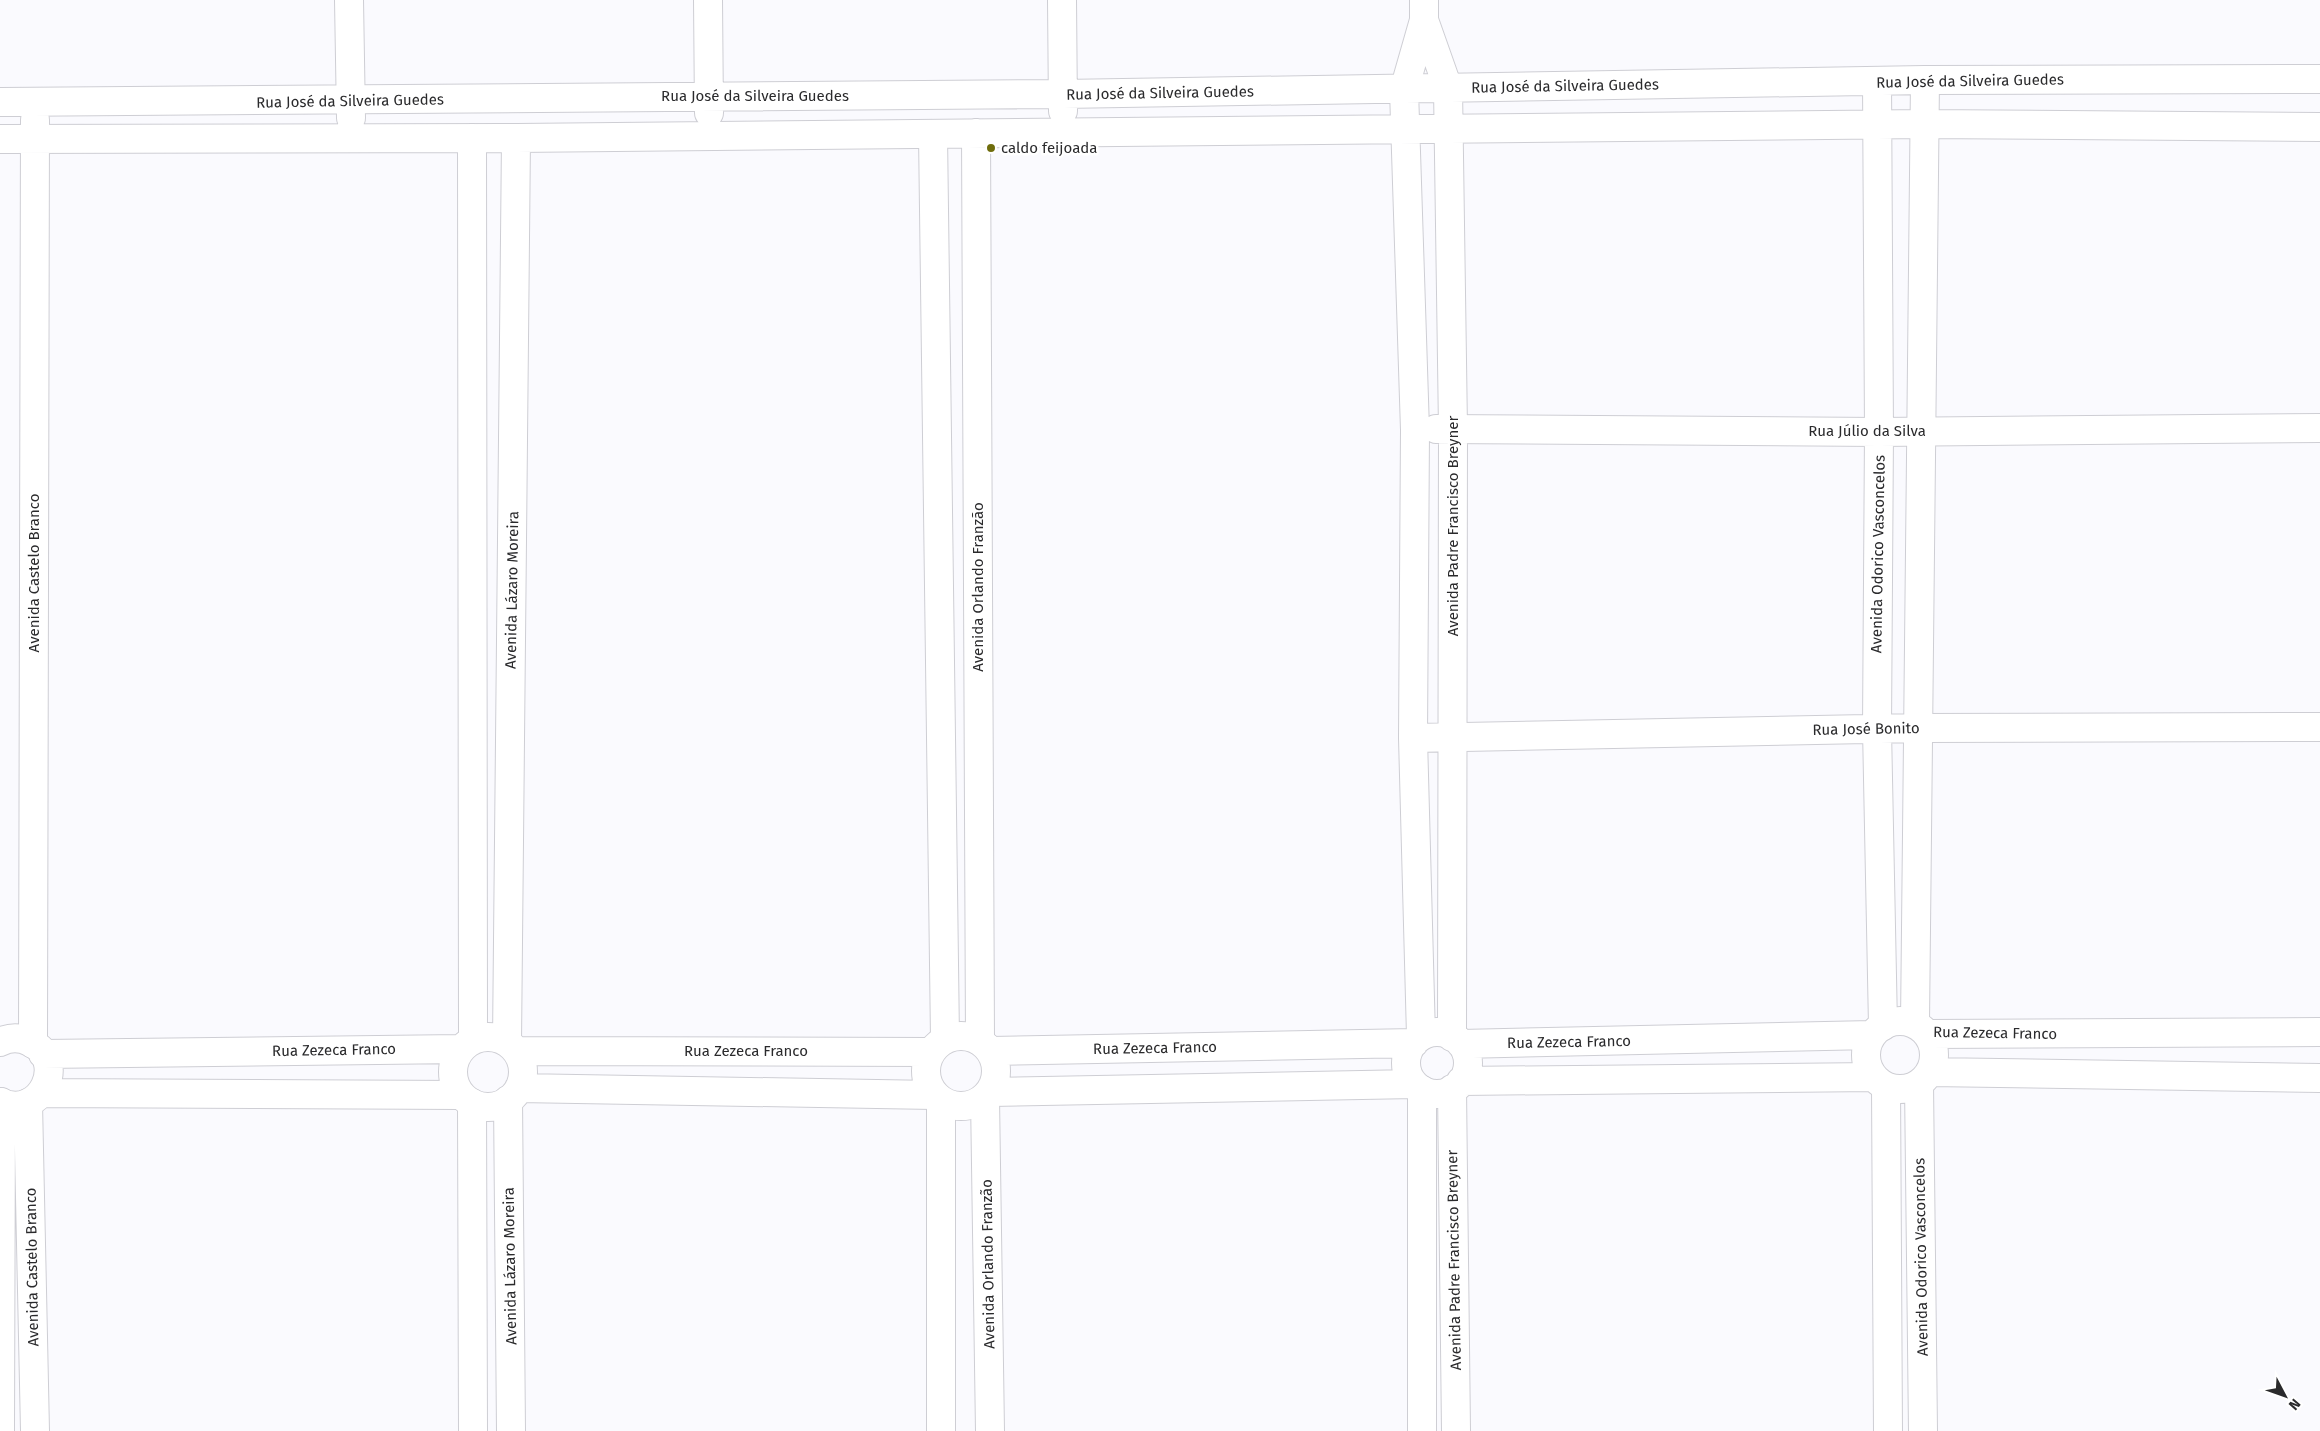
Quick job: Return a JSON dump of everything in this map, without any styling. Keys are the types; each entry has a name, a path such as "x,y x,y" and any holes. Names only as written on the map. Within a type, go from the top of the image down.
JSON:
{"street":[{"path":"349,0 351,137"},
{"path":"708,0 708,136"},
{"path":"1062,0 1063,132"},
{"name":"Avenida Padre Francisco Breyner","path":"1424,10 1448,88 1453,429 1453,737 1456,1040 1467,1058 1467,1067 1456,1085 1456,1431"},
{"name":"Avenida Padre Francisco Breyner","path":"1422,1431 1418,1087 1408,1075 1406,1063 1408,1053 1417,1040 1413,738 1415,430 1404,90 1424,10"},
{"name":"Rua José da Silveira Guedes","path":"0,102 350,101 1063,94 1404,90 1925,80 2320,79"},
{"name":"Avenida Odorico Vasconcelos","path":"1923,1431 1925,1078 1935,1053 1921,1029 1918,728 1925,80"},
{"name":"Avenida Odorico Vasconcelos","path":"1877,82 1880,432 1877,729 1878,1031 1866,1057 1880,1082 1888,1431"},
{"name":"Avenida Castelo Branco","path":"35,103 38,1049 47,1062 48,1078 35,1098 31,1247 35,1431"},
{"path":"0,139 516,138 1924,124 2320,127"},
{"name":"Avenida Orlando Franzão","path":"976,133 985,1046 994,1059 997,1076 987,1095 990,1431"},
{"path":"933,134 938,1046 927,1063 926,1074 928,1085 938,1098 953,1106 967,1106 987,1095 1418,1087 1437,1094 1456,1085 1880,1082 1903,1089 1925,1078 2320,1078"},
{"path":"472,138 467,1044 454,1060 452,1072 454,1084 466,1099 473,1431"},
{"name":"Avenida Lázaro Moreira","path":"511,1431 514,1094 523,1072 512,1046 516,138"},
{"name":"Rua Júlio da Silva","path":"1415,430 1880,432 2320,428"},
{"name":"Rua José Bonito","path":"1413,738 1918,728 2320,727"},
{"name":"Rua Zezeca Franco","path":"0,1042 13,1038 24,1039 38,1049 467,1044 490,1036 512,1046 938,1046 966,1036 985,1046 1417,1040 1440,1032 1456,1040 1878,1031 1899,1021 1921,1029 2320,1032"},
{"path":"1,1102 15,1106 35,1098 466,1099 490,1106 500,1105 514,1094 938,1098"},
{"path":"938,1098 941,1431"},
{"name":"Avenida Castelo Branco","path":"0,1431 1,1102"},
{"path":"0,1247 31,1247"}],"place":[{"name":"caldo feijoada","path":"991,148"}]}
